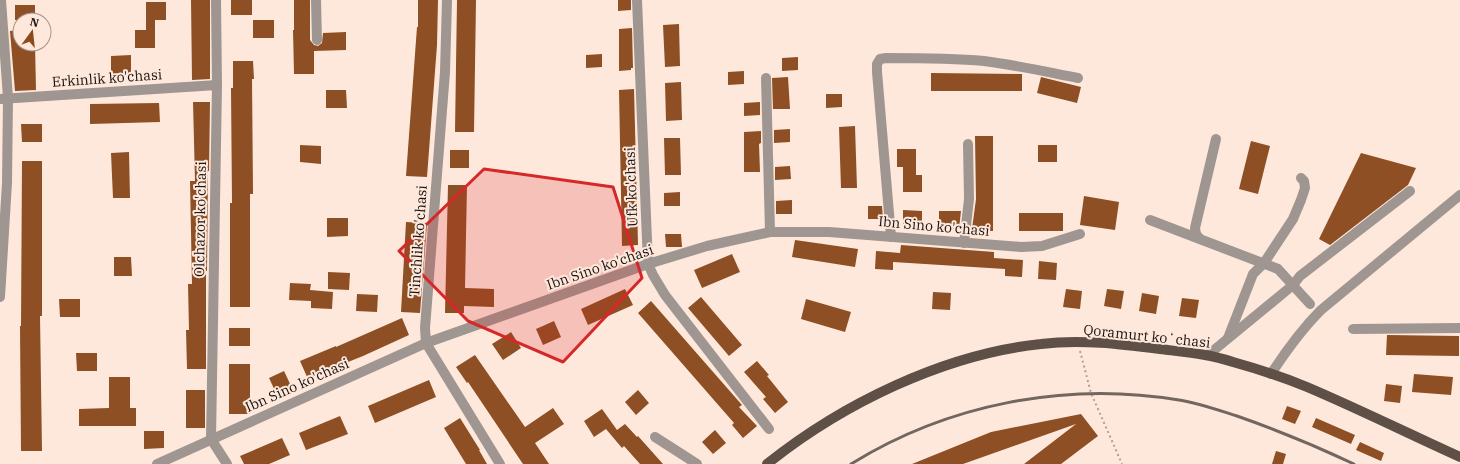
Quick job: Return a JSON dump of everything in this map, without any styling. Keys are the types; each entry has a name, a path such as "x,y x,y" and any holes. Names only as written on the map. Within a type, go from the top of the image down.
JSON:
{"main road":[{"name":"Qoramurt koʻchasi","path":"767,464 786,448 810,432 881,392 926,373 981,355 1040,344 1080,342 1132,345 1208,355 1232,362 1307,387 1460,457"},
{"name":"Qoramurt koʻchasi","path":"776,464 807,441 835,424 879,400 927,378 962,365 982,360 1039,349 1079,347 1106,347 1133,350 1206,360 1231,367 1305,393 1460,464"}],"street":[{"path":"0,297 7,183 1,0"},
{"name":"Olchazor ko'chasi","path":"211,439 217,85 216,0"},
{"path":"316,0 317,40"},
{"name":"Tinchlik ko'chasi","path":"446,0 445,72 425,328 426,343 500,464"},
{"name":"Ufk ko'chasi","path":"637,0 648,264 652,275 665,295 769,429"},
{"path":"891,237 877,72 877,64 880,60 893,58 952,59 1025,67 1078,78"},
{"path":"766,78 770,232"},
{"name":"Erkinlik ko'chasi","path":"4,98 217,85"},
{"path":"1200,239 1196,234 1195,228 1216,139"},
{"path":"964,243 969,199 968,144"},
{"path":"1227,340 1253,274 1264,263 1293,219 1305,188 1304,182 1301,178"},
{"path":"1208,355 1293,285 1300,276 1410,191"},
{"path":"1271,374 1291,344 1307,324 1321,310 1460,195"},
{"path":"1150,220 1278,269 1310,304"},
{"name":"Ibn Sino ko'chasi","path":"157,464 426,343 648,264 707,246 770,232 829,232 1022,248 1042,246 1080,234"},
{"path":"1250,258 1253,274"},
{"path":"1353,329 1460,328"},
{"path":"655,437 697,464"},
{"path":"211,439 227,464"}],"path":[{"path":"1079,347 1091,393 1122,464"}],"highlighted area":[{"path":"484,169 613,187 642,278 563,362 468,321 399,251"}],"building":[{"path":"191,0 210,0 210,79 192,80"},
{"path":"231,0 252,0 252,15 231,15"},
{"path":"294,0 310,0 310,40 314,45 318,46 322,43 323,33 346,32 346,50 314,51 314,74 294,74"},
{"path":"418,0 438,0 437,45 427,177 406,176 418,27"},
{"path":"457,0 476,0 474,132 455,132"},
{"path":"618,0 631,0 631,10 618,11"},
{"path":"146,2 166,2 166,20 155,20 155,48 135,48 135,30 146,30"},
{"path":"15,5 35,5 35,12 15,12"},
{"path":"253,20 274,20 274,38 253,38"},
{"path":"679,24 680,66 665,67 663,25"},
{"path":"632,28 633,68 631,68 631,70 619,71 619,29"},
{"path":"10,31 12,31 12,52 35,52 36,90 15,91"},
{"path":"602,54 602,67 586,68 586,55"},
{"path":"131,55 131,73 111,74 111,56"},
{"path":"798,57 798,70 782,71 782,58"},
{"path":"233,61 253,61 253,194 250,194 250,307 230,307 230,203 232,203 231,88 233,88"},
{"path":"744,71 744,84 728,85 728,72"},
{"path":"931,73 1022,74 1022,91 931,91"},
{"path":"788,77 790,109 773,109 772,78"},
{"path":"1041,77 1081,87 1077,103 1037,93"},
{"path":"681,82 682,120 666,121 665,83"},
{"path":"634,89 638,245 622,246 619,90"},
{"path":"326,90 346,90 347,108 326,108"},
{"path":"826,94 842,94 842,107 826,108"},
{"path":"193,102 210,102 206,271 206,369 187,369 186,330 189,330 188,284 192,284 190,181 195,181"},
{"path":"760,102 760,115 744,116 744,103"},
{"path":"159,103 160,122 90,124 90,104"},
{"path":"21,124 42,124 42,142 22,142"},
{"path":"855,126 857,188 841,188 839,127"},
{"path":"790,129 790,142 774,143 774,130"},
{"path":"761,131 761,143 759,144 760,172 744,172 744,132"},
{"path":"975,136 993,136 993,231 974,231 974,229 972,229 976,199"},
{"path":"664,138 680,138 681,175 665,175"},
{"path":"1251,141 1270,146 1258,194 1239,189"},
{"path":"300,145 321,146 321,164 300,162"},
{"path":"1038,145 1057,145 1057,162 1038,162"},
{"path":"897,149 916,149 916,175 922,175 922,192 903,192 903,167 897,167"},
{"path":"450,150 469,150 469,168 450,168"},
{"path":"129,152 130,198 113,198 111,153"},
{"path":"1361,153 1416,168 1408,185 1330,245 1319,239"},
{"path":"22,161 42,161 42,316 40,316 42,451 21,451 20,326"},
{"path":"790,166 791,179 775,180 775,167"},
{"path":"448,185 467,185 465,288 494,289 494,307 464,306 464,313 445,313"},
{"path":"680,192 680,206 664,206 664,193"},
{"path":"1084,196 1119,202 1115,230 1080,225"},
{"path":"792,200 792,214 776,214 776,201"},
{"path":"868,206 882,206 883,219 868,219"},
{"path":"903,210 922,211 922,228 903,228"},
{"path":"939,211 961,211 959,229 939,229"},
{"path":"1019,213 1063,213 1063,231 1019,231"},
{"path":"327,218 348,218 348,236 327,237"},
{"path":"406,222 427,223 420,313 401,312"},
{"path":"665,234 681,234 682,247 666,247"},
{"path":"795,240 858,249 855,267 792,257"},
{"path":"901,245 994,252 994,258 1023,260 1022,277 1005,276 1005,269 893,262 893,270 875,269 876,251 900,253"},
{"path":"732,254 740,272 702,288 694,270"},
{"path":"114,257 131,257 132,276 114,276"},
{"path":"1039,261 1057,263 1056,280 1038,279"},
{"path":"328,272 350,273 349,290 328,289"},
{"path":"290,283 311,284 310,290 333,292 332,309 311,308 311,301 289,300"},
{"path":"625,289 633,305 588,325 581,309"},
{"path":"1066,289 1082,291 1080,309 1063,307"},
{"path":"1107,289 1124,291 1121,309 1104,306"},
{"path":"933,292 951,293 950,310 932,309"},
{"path":"1142,293 1159,296 1156,314 1139,311"},
{"path":"357,294 378,295 377,312 356,311"},
{"path":"701,297 742,345 729,356 688,308"},
{"path":"1182,298 1199,300 1196,318 1179,316"},
{"path":"59,299 80,299 80,317 60,317"},
{"path":"806,299 851,312 845,332 801,319"},
{"path":"651,301 742,405 739,407 757,426 743,438 732,425 734,423 638,313"},
{"path":"402,318 409,335 348,362 348,360 308,379 300,361"},
{"path":"554,321 561,337 543,345 536,329"},
{"path":"229,328 250,328 250,346 229,346"},
{"path":"511,332 521,348 503,360 492,344"},
{"path":"1387,335 1459,336 1459,356 1386,355"},
{"path":"76,353 97,353 97,371 77,371"},
{"path":"475,355 525,427 553,408 564,424 535,443 549,464 523,464 468,382 467,383 456,367"},
{"path":"757,361 788,402 775,413 763,399 766,397 744,372"},
{"path":"229,364 250,364 250,414 229,414"},
{"path":"284,371 292,388 277,395 269,378"},
{"path":"1414,374 1453,377 1451,395 1412,392"},
{"path":"109,377 130,377 130,408 136,408 136,426 79,426 79,409 109,408"},
{"path":"429,380 436,397 375,423 368,406"},
{"path":"1386,384 1402,386 1400,403 1384,401"},
{"path":"186,390 205,390 205,428 186,428"},
{"path":"638,390 649,403 636,415 625,402"},
{"path":"1287,406 1301,411 1295,424 1282,419"},
{"path":"602,409 617,430 625,424 663,464 640,464 624,446 622,448 606,429 594,437 584,421"},
{"path":"1081,414 1098,436 1061,464 1024,464 1076,424 963,464 912,464 991,432"},
{"path":"340,416 348,434 306,450 299,433"},
{"path":"460,418 487,464 466,464 444,428"},
{"path":"1316,418 1355,435 1351,444 1312,427"},
{"path":"715,430 726,443 713,454 702,442"},
{"path":"144,431 164,431 164,448 144,449"},
{"path":"282,438 290,455 269,464 244,464 240,456"},
{"path":"1360,442 1384,453 1381,461 1356,450"},
{"path":"1276,451 1286,454 1283,464 1272,464"}],"railway":[{"path":"851,464 888,443 927,426 968,412 1009,402 1051,396 1094,394 1136,395 1179,400 1201,405 1267,427 1354,464"}]}
